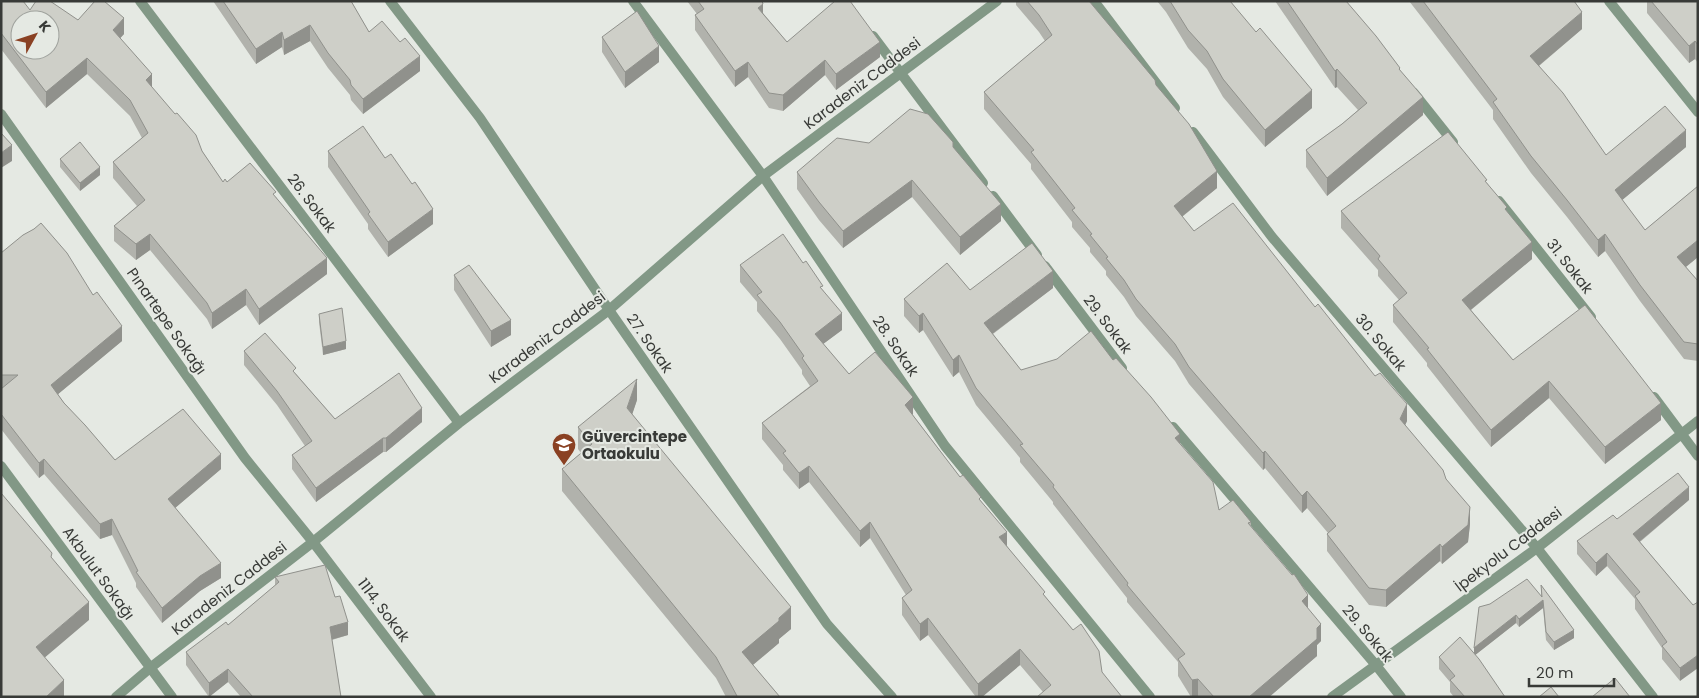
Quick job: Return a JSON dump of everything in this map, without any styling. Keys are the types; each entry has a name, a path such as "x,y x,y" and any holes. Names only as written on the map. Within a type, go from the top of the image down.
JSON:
{"street":[{"name":"26. Sokak","path":"140,1 459,423"},
{"name":"27. Sokak","path":"390,1 480,118 609,310 827,624 892,697"},
{"name":"28. Sokak","path":"632,1 762,176 945,446 1150,697"},
{"name":"Karadeniz Caddesi","path":"116,697 150,668 313,542 459,423 609,310 762,176 997,1"},
{"name":"30. Sokak","path":"1094,1 1272,238 1537,548 1653,697"},
{"path":"1609,1 1698,112"},
{"name":"29. Sokak","path":"864,25 1130,377"},
{"path":"1411,88 1460,150"},
{"name":"Pınartepe Sokağı","path":"1,114 245,458 313,542"},
{"name":"31. Sokak","path":"1491,190 1596,323"},
{"path":"1645,386 1698,456"},
{"name":"İpekyolu Caddesi","path":"1332,697 1537,548 1698,420"},
{"name":"29. Sokak","path":"1168,422 1402,697"},
{"name":"Akbulut Sokağı","path":"1,466 172,697"},
{"name":"1114. Sokak","path":"313,542 431,697"}],"building":[{"path":"1,1 23,1 30,10 10,10 10,45 1,33"},
{"path":"36,1 50,1 78,20 95,1 104,1 124,18 113,30 152,74 146,80 196,135 202,151 223,182 225,179 227,182 250,163 276,192 273,194 327,258 259,309 246,289 212,313 207,303 150,234 136,244 114,226 145,200 113,162 148,133 130,100 87,58 46,92 22,60 60,60 60,10 30,10"},
{"path":"223,1 351,1 369,32 382,21 400,42 405,38 420,56 363,99 328,53 310,25 284,40 282,32 256,49"},
{"path":"698,1 762,1 763,4 758,8 787,42 835,1 850,1 880,42 836,74 825,60 783,95 769,93 748,62 735,71 695,15 704,9"},
{"path":"1027,1 1089,1 1189,124 1217,171 1174,206 1194,231 1233,203 1315,307 1318,304 1375,376 1380,373 1407,404 1400,419 1443,470 1446,479 1470,507 1468,525 1442,547 1440,544 1386,590 1369,588 1327,534 1336,526 1307,491 1302,496 1265,451 1263,453 1189,367 1175,344 1136,299 1124,280 1106,258 1108,257 1090,235 1092,234 1072,210 1075,208 1031,152 1034,150 984,92 1052,35"},
{"path":"1170,1 1230,1 1256,32 1260,28 1312,90 1265,130 1223,79 1207,51 1188,30"},
{"path":"1287,1 1346,1 1376,36 1399,69 1423,97 1327,178 1306,150 1367,103 1337,69 1335,71"},
{"path":"1423,1 1574,1 1582,12 1530,56 1563,93 1606,155 1665,106 1686,130 1615,190 1645,230 1698,186 1698,240 1677,257 1698,281 1698,344 1684,342 1640,285 1605,234 1598,240 1531,156 1493,102 1497,99"},
{"path":"1651,1 1698,1 1698,45 1695,41 1689,46"},
{"path":"637,11 659,46 625,72 602,37"},
{"path":"910,109 928,114 953,142 953,147 1001,204 960,237 912,180 843,231 797,172 837,138 869,143"},
{"path":"363,126 385,158 391,154 412,184 415,182 433,209 388,242 328,151"},
{"path":"1448,132 1487,180 1485,181 1507,207 1505,209 1532,242 1462,300 1513,360 1585,305 1661,403 1605,447 1549,381 1491,430 1427,349 1429,348 1393,305 1407,293 1378,259 1380,256 1341,211"},
{"path":"1,133 12,145 1,153"},
{"path":"80,142 100,167 80,183 60,159"},
{"path":"41,223 67,253 93,295 97,292 122,326 51,385 64,403 115,460 183,409 221,454 168,499 221,563 200,576 162,608 136,572 138,571 112,519 100,524 44,459 39,463 1,414 1,389 18,375 1,375 1,253"},
{"path":"783,234 803,263 806,261 823,286 820,287 842,313 815,334 849,374 875,352 913,397 905,405 960,477 963,475 981,497 979,499 1007,532 999,537 1045,592 1043,594 1073,630 1081,624 1099,651 1102,672 1122,697 1037,697 1051,685 1020,649 978,684 928,618 920,624 902,598 912,590 870,522 860,531 809,466 799,473 783,453 786,451 762,423 818,381 802,358 804,356 780,322 757,295 762,292 740,265"},
{"path":"1032,243 1053,271 984,323 1021,370 1057,359 1091,331 1113,360 1116,358 1151,397 1180,434 1175,438 1213,482 1219,510 1233,500 1251,522 1248,523 1292,575 1294,574 1308,595 1302,601 1321,624 1317,628 1317,639 1249,697 1214,697 1198,679 1192,680 1178,659 1185,654 1127,585 1128,583 1053,487 1054,485 1020,445 1023,444 976,388 959,355 953,360 923,313 919,316 904,299 947,263 970,290"},
{"path":"469,265 511,320 491,331 454,275"},
{"path":"342,308 346,341 323,347 319,314"},
{"path":"265,333 296,368 293,371 335,419 399,373 422,408 386,438 383,438 316,488 292,455 312,441 277,391 244,351"},
{"path":"637,379 627,408 791,607 779,618 779,621 742,652 780,697 735,697 737,696 716,657 562,469 592,444 578,427"},
{"path":"1678,473 1689,487 1633,534 1693,605 1698,602 1698,655 1680,668 1662,646 1667,642 1635,596 1640,592 1607,553 1596,563 1577,541 1613,515 1617,519"},
{"path":"1,493 52,553 51,557 89,602 36,647 64,680 46,697 1,697"},
{"path":"325,565 335,597 340,596 348,622 330,627 341,697 253,697 228,669 209,683 186,652 226,622 228,625 279,582 275,577"},
{"path":"1527,579 1542,597 1541,585 1574,630 1554,642 1546,632 1543,600 1519,619 1516,615 1474,648 1479,607 1490,604"},
{"path":"1460,637 1479,659 1505,697 1465,697 1450,680 1455,676 1439,657"},
{"path":"1615,678 1630,697 1592,697"},
{"path":"1551,687 1559,697 1539,697"}],"place":[{"name":"Güvercintepe Ortaokulu","path":"564,466"}]}
